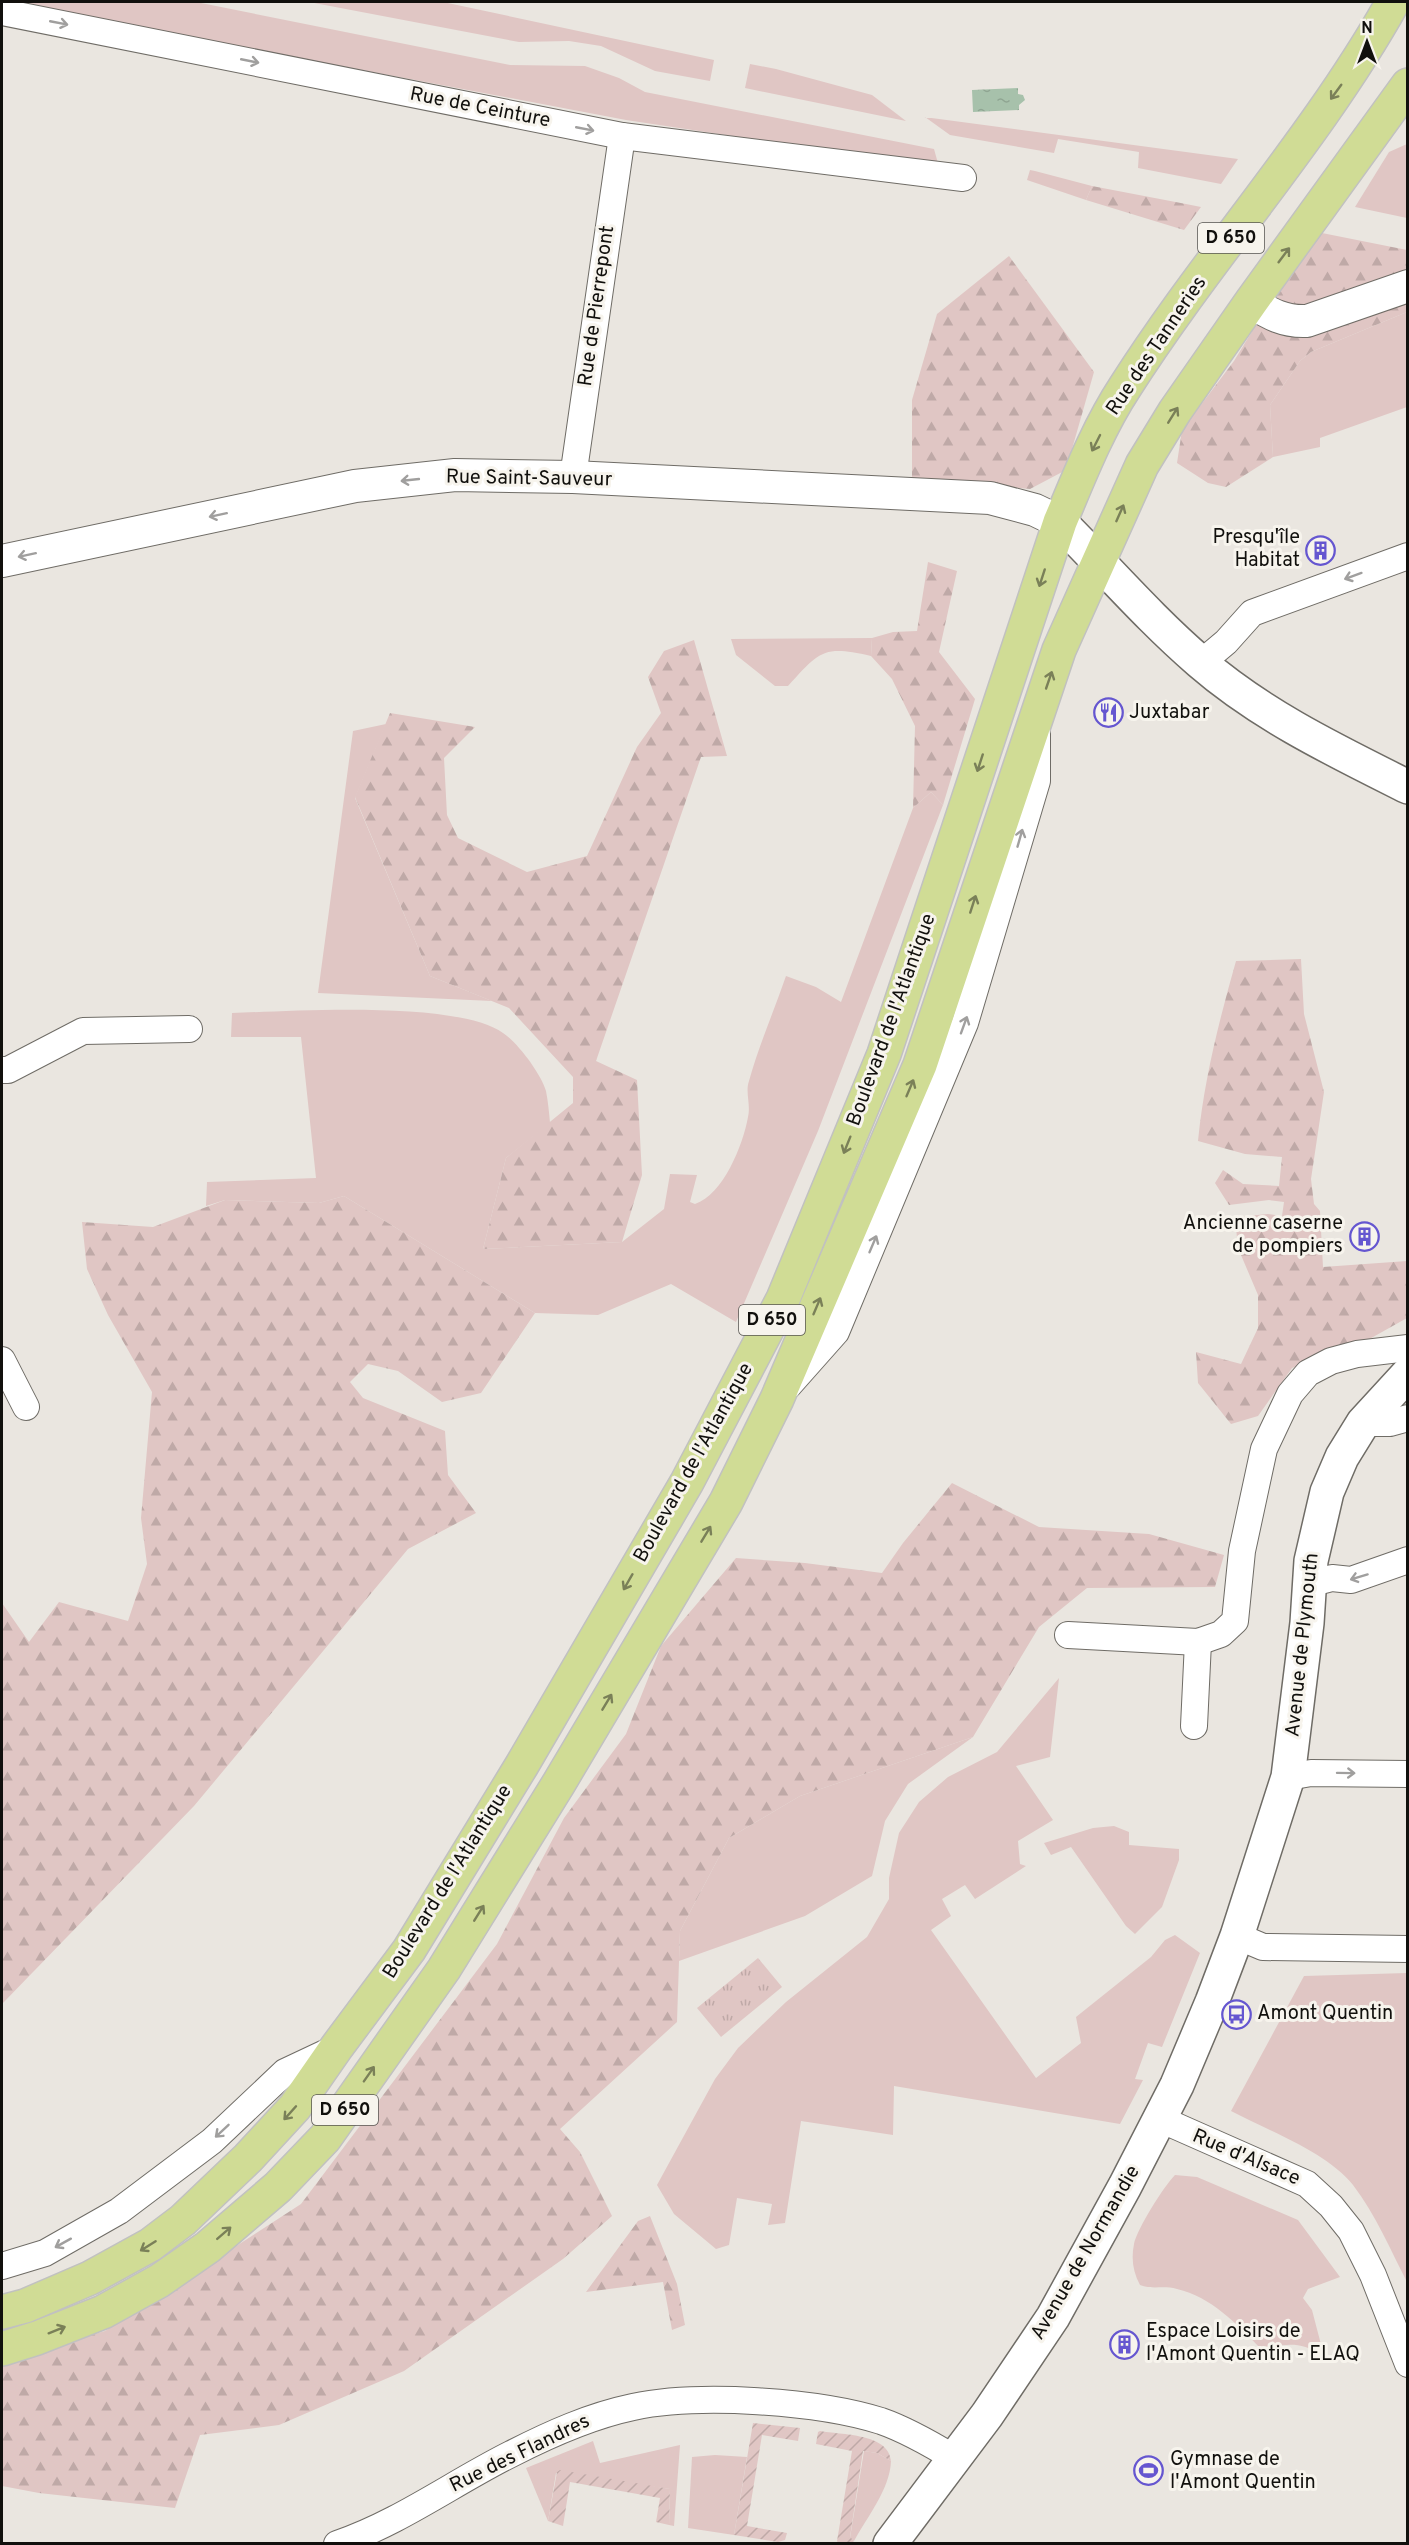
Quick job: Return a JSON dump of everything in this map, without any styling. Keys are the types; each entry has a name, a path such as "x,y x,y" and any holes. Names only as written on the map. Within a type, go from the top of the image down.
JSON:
{"main road":[{"name":"Rue des Tanneries","path":"1060,522 1080,474 1123,389 1165,326 1352,71 1393,2"},
{"name":"D 650","path":"1099,561 1142,465 1175,411 1407,85"},
{"path":"1060,522 1143,608 1201,663 1279,719 1406,782"},
{"name":"Boulevard de l'Atlantique","path":"2,2312 25,2306 90,2278 150,2246 183,2220 248,2158 295,2107 409,1950 522,1765 687,1482 783,1299 884,1054 1060,522"},
{"name":"Boulevard de l'Atlantique","path":"2,2349 103,2312 159,2281 207,2247 278,2187 325,2138 444,1969 559,1783 726,1502 777,1399 920,1065 1059,650 1099,561"},
{"name":"Avenue de Plymouth","path":"1237,1936 1288,1777 1307,1623 1315,1535 1327,1492 1342,1457 1363,1423 1407,1374"},
{"name":"Avenue de Normandie","path":"890,2544 987,2415 1053,2318 1160,2119 1212,2002 1237,1936"}],"street":[{"name":"Rue de Ceinture","path":"2,12 622,136 963,178"},
{"name":"Rue de Pierrepont","path":"573,477 622,136"},
{"path":"1251,302 1277,318 1290,322 1307,321 1407,286"},
{"name":"Rue Saint-Sauveur","path":"2,561 355,486 455,475 573,477 990,498 1035,510 1060,522"},
{"path":"1201,663 1226,642 1252,613 1407,556"},
{"path":"2,1070 8,1070 83,1031 189,1029"},
{"path":"1068,1635 1198,1642 1221,1634 1234,1621 1242,1551 1264,1449 1290,1394 1308,1373 1331,1361 1357,1354 1407,1348"},
{"path":"2,1360 26,1407"},
{"path":"1363,1423 1390,1423 1407,1418"},
{"path":"1309,1584 1332,1578 1352,1580 1407,1560"},
{"path":"1194,1726 1198,1642"},
{"path":"1288,1777 1311,1773 1407,1774"},
{"path":"1237,1936 1263,1947 1407,1949"},
{"name":"Boulevard de l'Atlantique","path":"2,2266 45,2253 119,2211 212,2141 285,2072 336,2048"},
{"name":"Rue d'Alsace","path":"1160,2119 1307,2184 1331,2206 1351,2231 1373,2275 1407,2364"},
{"name":"Rue des Flandres","path":"337,2544 408,2511 508,2455 556,2432 610,2412 653,2403 687,2400 737,2401 846,2413 883,2422 907,2431 954,2458"}],"green space":[{"path":"4,2 196,2 510,65 585,66 619,78 645,92 934,149 939,167 626,120"},
{"path":"309,2 443,2 714,60 710,81 655,71 601,46 569,41 519,42"},
{"path":"750,64 872,95 906,121 745,88"},
{"path":"925,117 1238,159 1221,184 1138,168 1139,152 1058,139 1054,153 950,135"},
{"path":"1407,144 1407,218 1355,207 1389,152"},
{"path":"1030,170 1092,186 1086,200 1027,180"},
{"path":"1092,186 1201,207 1184,230 1086,200"},
{"path":"1322,233 1407,250 1407,312 1311,352 1300,361 1270,405 1273,457 1226,487 1208,483 1177,463 1182,430 1234,361 1285,277"},
{"path":"1009,256 1094,372 1066,470 1030,489 912,478 912,400 937,314"},
{"path":"1407,312 1407,407 1320,438 1320,447 1273,457 1270,405 1300,361 1311,352"},
{"path":"928,562 957,571 939,652 975,699 943,805 931,792 913,808 915,726 892,679 871,656 872,638 893,632 917,631"},
{"path":"872,638 871,656 832,651 816,658 788,686 775,686 736,655 731,639"},
{"path":"694,640 727,756 701,757 596,1061 637,1080 642,1175 622,1242 483,1249 506,1158 573,1103 573,1077 509,1008 430,976 355,797 390,713 475,727 444,758 447,815 458,838 527,872 587,856 637,747 661,713 648,677 664,651"},
{"path":"386,724 355,798 430,976 492,1001 318,993 353,731"},
{"path":"931,792 943,805 818,1131 736,1322 671,1284 598,1315 535,1313 344,1196 319,1203 225,1200 206,1206 207,1182 316,1178 301,1037 231,1037 232,1013 332,1010 413,1012 450,1016 481,1023 509,1038 534,1068 546,1091 550,1123 506,1158 483,1249 622,1242 664,1209 670,1174 697,1175 690,1202 695,1204 705,1199 723,1180 742,1141 749,1112 749,1081 786,976 816,987 841,1002 913,808"},
{"path":"1301,959 1304,1014 1324,1092 1311,1179 1314,1204 1320,1211 1323,1267 1407,1261 1407,1318 1357,1346 1292,1368 1258,1416 1231,1424 1198,1383 1196,1352 1241,1364 1258,1328 1258,1295 1238,1248 1235,1217 1268,1214 1282,1216 1284,1202 1269,1200 1229,1205 1215,1183 1223,1170 1243,1184 1279,1186 1282,1157 1245,1154 1198,1141 1204,1096 1236,961"},
{"path":"344,1196 535,1313 481,1393 442,1402 398,1371 368,1364 350,1382 363,1398 445,1431 448,1475 476,1513 408,1549 194,1806 2,2004 2,1603 29,1642 59,1602 128,1621 147,1564 141,1518 152,1392 108,1315 87,1269 82,1222 153,1227 225,1200 319,1203"},
{"path":"952,1483 1039,1527 1149,1534 1224,1555 1215,1587 1087,1588 1039,1627 973,1737 800,1796 729,1838 680,1931 677,2022 560,2129 580,2152 612,2216 563,2259 404,2371 279,2425 200,2435 175,2508 39,2493 2,2486 2,2362 105,2331 301,2204 497,1944 564,1818 626,1734 661,1646 736,1558 805,1563 882,1573 903,1543"},
{"path":"1059,1678 1050,1757 1016,1766 1053,1820 1018,1841 1020,1864 1026,1866 975,1899 965,1885 942,1899 951,1916 931,1930 1036,2078 1081,2043 1076,2017 1151,1957 1165,1940 1175,1935 1200,1953 1162,2047 1148,2043 1135,2079 1143,2080 1120,2124 894,2086 893,2135 801,2121 785,2223 768,2225 772,2204 737,2198 729,2245 716,2249 674,2214 657,2185 715,2079 738,2048 786,2002 867,1937 889,1899 889,1878 899,1833 919,1802 948,1777 997,1752"},
{"path":"973,1737 908,1784 885,1821 872,1876 805,1916 679,1961 680,1931 729,1838 800,1796"},
{"path":"1114,1826 1129,1832 1129,1845 1179,1849 1179,1860 1162,1907 1135,1934 1126,1926 1071,1847 1051,1855 1044,1843 1093,1828"},
{"path":"758,1958 782,1987 721,2037 697,2008"},
{"path":"1408,1973 1407,2282 1369,2208 1342,2173 1313,2152 1231,2111 1304,1976"},
{"path":"1175,2175 1197,2177 1298,2220 1340,2277 1308,2289 1303,2298 1312,2310 1324,2356 1300,2346 1260,2348 1232,2320 1201,2298 1172,2288 1140,2285 1133,2265 1136,2237 1164,2188"},
{"path":"650,2216 677,2284 685,2325 672,2330 663,2282 586,2292 638,2221"},
{"path":"753,2423 800,2428 798,2441 762,2435 747,2526 787,2533 785,2540 778,2542 734,2535"},
{"path":"820,2431 873,2440 888,2452 891,2461 877,2453 863,2451 850,2537 854,2541 852,2543 838,2543 837,2541 852,2451 816,2444"},
{"path":"593,2441 600,2463 680,2445 674,2526 669,2525 670,2489 556,2473 548,2521 526,2468"},
{"path":"864,2451 877,2453 891,2461 890,2471 877,2502 854,2541 850,2538"},
{"path":"715,2455 747,2457 734,2535 688,2528 692,2457"},
{"path":"560,2470 670,2489 669,2525 656,2522 660,2498 570,2482 563,2526 548,2521 557,2472"}],"water":[{"path":"1018,88 1018,94 1023,95 1025,100 1019,105 1019,110 973,112 972,90"}],"place":[{"name":"Presqu'île Habitat","path":"1321,550"},
{"name":"Juxtabar","path":"1108,713"},
{"name":"Ancienne caserne de pompiers","path":"1364,1236"},
{"name":"Amont Quentin","path":"1236,2014"},
{"name":"Espace Loisirs de l'Amont Quentin - ELAQ","path":"1125,2344"},
{"name":"Gymnase de l'Amont Quentin","path":"1149,2471"}]}
